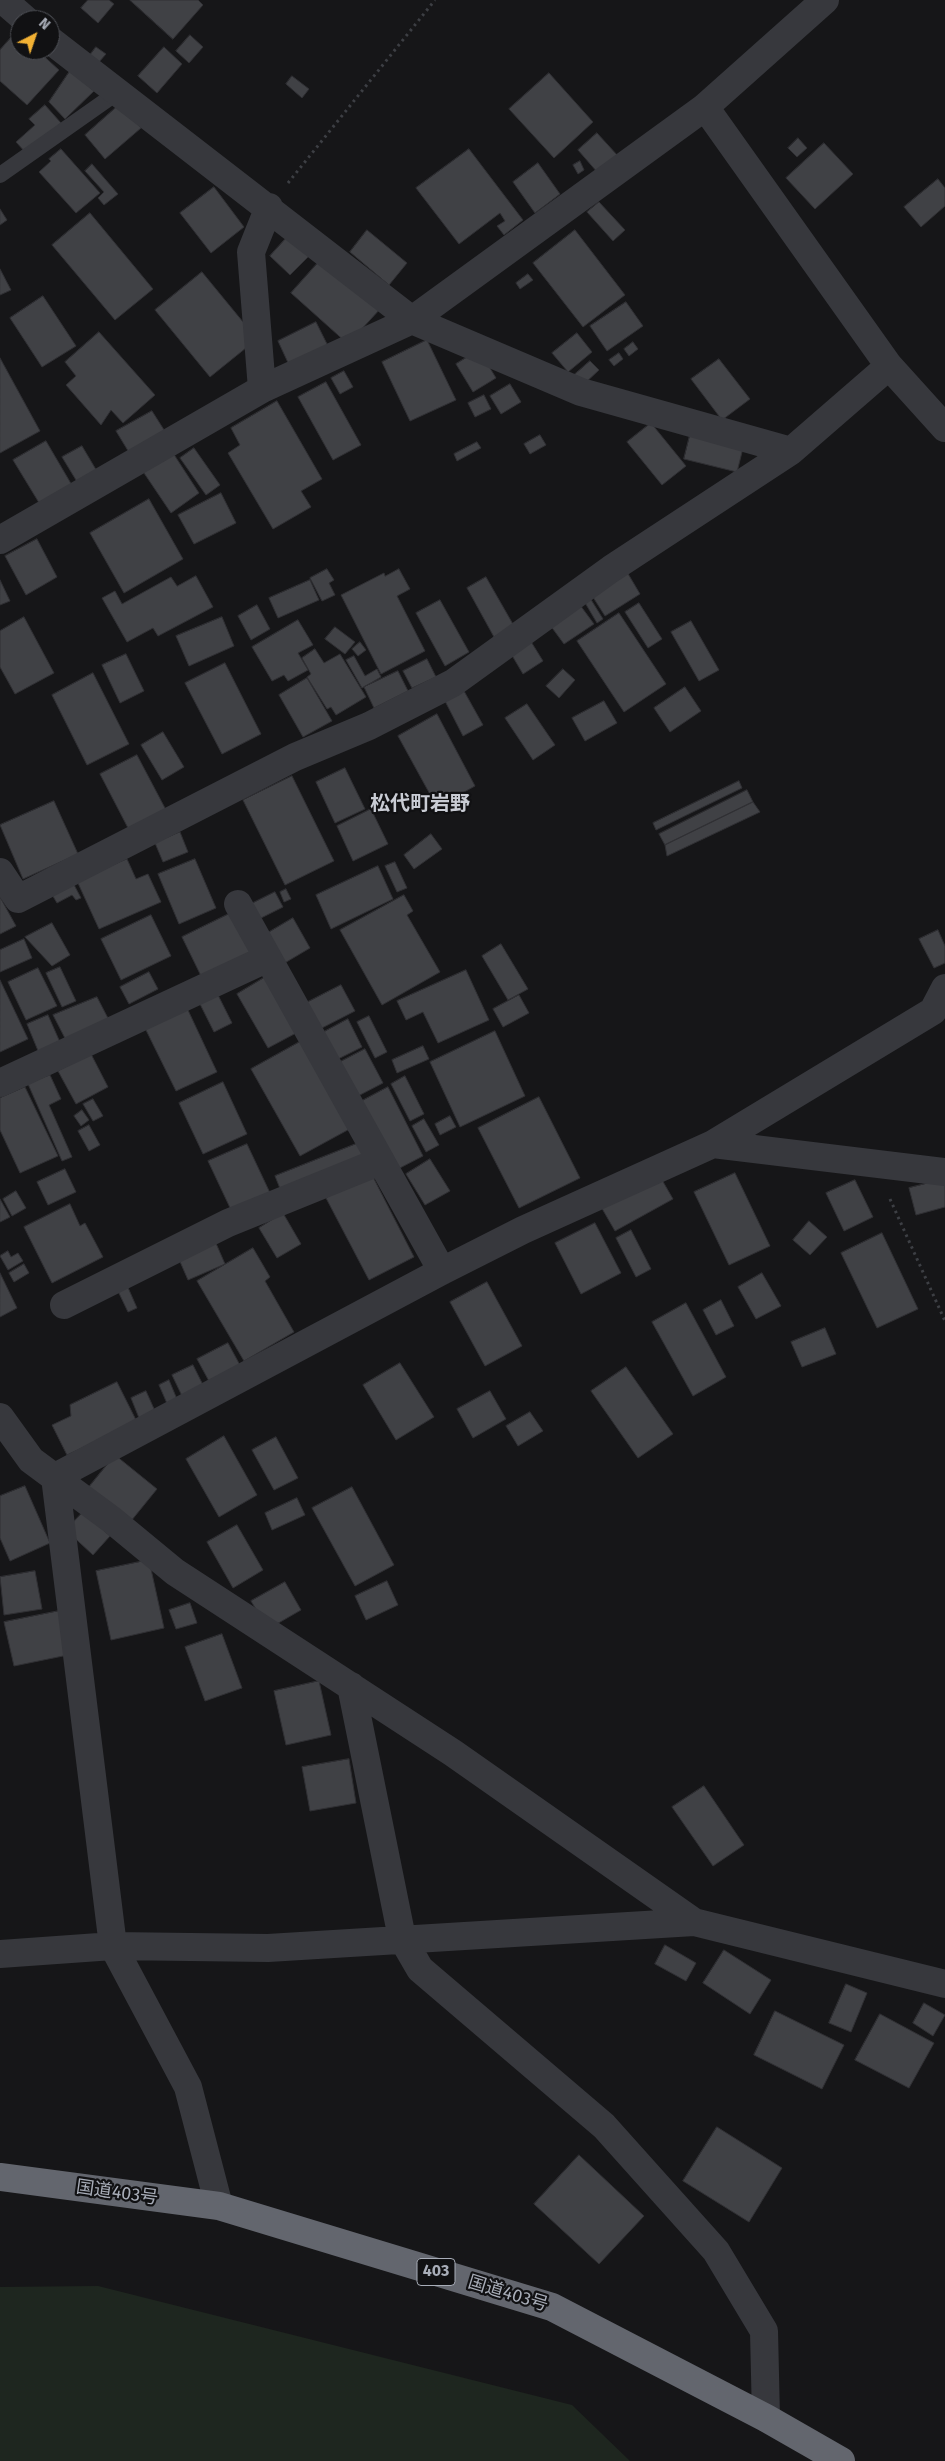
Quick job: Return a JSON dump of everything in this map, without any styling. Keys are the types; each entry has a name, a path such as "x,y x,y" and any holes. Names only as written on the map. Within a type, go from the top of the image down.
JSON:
{"highway":[{"name":"国道403号","path":"0,2177 219,2206 552,2307 766,2418 841,2461"}],"street":[{"path":"3,0 14,10"},
{"path":"0,540 262,389 412,320 704,107 825,0"},
{"path":"60,48 269,207 412,320 581,392 791,451"},
{"path":"704,107 888,366 945,428"},
{"path":"262,389 251,252 269,207"},
{"path":"0,872 18,899 295,757 368,726 453,683 611,569 791,451 888,366"},
{"path":"238,904 442,1271"},
{"path":"0,1083 268,958"},
{"path":"55,1477 442,1271 523,1230 713,1144 933,1011 945,988"},
{"path":"713,1144 945,1172"},
{"path":"64,1305 228,1223 381,1161"},
{"path":"0,1417 31,1460 175,1572 453,1753 694,1922"},
{"path":"55,1477 113,1946 188,2087 219,2206"},
{"path":"351,1686 402,1938 420,1969 604,2126 716,2251 764,2331 766,2418"},
{"path":"0,1954 113,1946 268,1948 375,1942 402,1938 694,1922 945,1984"}],"lane":[{"path":"0,175 118,92"}],"path":[{"path":"269,207 435,0"},
{"path":"875,1164 945,1321"}],"shaded area":[{"path":"98,2286 572,2405 630,2461 0,2461 0,2287"}],"building":[{"path":"88,0 109,0 114,4 98,23 81,8"},
{"path":"130,0 198,0 203,5 173,39"},
{"path":"190,35 203,47 189,63 176,51"},
{"path":"10,39 10,60 48,60 59,70 27,105 0,81 0,50"},
{"path":"96,47 106,54 99,62 90,55"},
{"path":"164,47 182,64 157,93 138,76"},
{"path":"70,71 94,91 65,119 49,102"},
{"path":"549,73 593,122 554,158 509,109"},
{"path":"292,76 309,89 302,98 286,84"},
{"path":"120,104 141,128 105,159 85,135"},
{"path":"45,105 61,123 26,153 16,142 35,125 29,119"},
{"path":"597,133 618,156 598,173 578,150"},
{"path":"798,138 807,148 797,157 788,148"},
{"path":"824,143 853,174 815,209 786,178"},
{"path":"61,149 100,193 76,213 39,172 51,161 49,159"},
{"path":"469,149 523,220 504,235 497,226 505,221 500,213 459,244 416,188"},
{"path":"580,161 584,170 578,174 573,165"},
{"path":"538,163 560,194 535,213 513,182"},
{"path":"92,164 118,194 104,205 98,198 104,192 85,171"},
{"path":"938,179 945,188 945,206 921,227 904,207"},
{"path":"214,187 244,227 211,253 180,213"},
{"path":"599,202 625,230 613,241 587,212"},
{"path":"0,209 7,220 0,225"},
{"path":"90,213 153,289 115,320 52,245"},
{"path":"367,230 407,263 389,285 350,252"},
{"path":"575,230 625,295 583,327 533,263"},
{"path":"289,235 311,254 290,275 270,256"},
{"path":"324,256 381,308 348,344 291,293"},
{"path":"0,269 11,290 0,295"},
{"path":"202,272 257,339 210,377 155,310"},
{"path":"528,274 533,280 520,289 516,283"},
{"path":"43,296 76,346 42,367 10,318"},
{"path":"626,302 643,326 607,351 590,326"},
{"path":"316,322 329,348 290,367 278,341"},
{"path":"99,332 155,395 123,423 111,410 101,425 66,385 76,376 65,362"},
{"path":"577,333 592,352 568,372 552,353"},
{"path":"427,340 456,400 410,421 382,362"},
{"path":"633,342 638,349 629,356 624,349"},
{"path":"479,350 496,378 473,392 456,364"},
{"path":"619,353 623,359 614,366 609,360"},
{"path":"0,358 40,431 0,453"},
{"path":"719,359 750,399 722,420 691,379"},
{"path":"590,361 599,370 583,385 573,376"},
{"path":"344,371 353,387 340,394 331,378"},
{"path":"326,382 361,445 333,460 298,397"},
{"path":"510,384 521,402 501,414 490,396"},
{"path":"484,395 491,409 475,417 468,403"},
{"path":"277,401 322,479 301,491 311,507 273,529 228,453 240,445 231,428"},
{"path":"152,411 166,433 130,454 116,431"},
{"path":"651,423 686,466 662,485 627,442"},
{"path":"691,431 744,444 737,472 684,459"},
{"path":"540,435 546,445 530,454 524,444"},
{"path":"46,441 73,487 41,506 13,460"},
{"path":"477,442 481,448 457,461 454,454"},
{"path":"82,446 98,473 79,485 62,457"},
{"path":"194,448 220,485 206,495 180,458"},
{"path":"173,453 199,493 171,513 142,470"},
{"path":"221,493 236,523 194,544 178,515"},
{"path":"149,499 183,559 124,593 90,533"},
{"path":"37,539 57,577 26,595 5,556"},
{"path":"327,569 334,580 329,583 335,595 322,601 310,578"},
{"path":"399,569 410,589 397,596 425,651 381,674 341,595 384,573 385,576"},
{"path":"627,572 640,594 605,616 591,594"},
{"path":"196,576 213,607 158,636 153,628 127,642 102,598 115,591 122,604 171,577 177,586"},
{"path":"486,577 514,626 494,637 467,588"},
{"path":"0,580 10,601 0,605"},
{"path":"310,580 319,600 278,618 269,598"},
{"path":"590,598 603,619 597,623 584,601"},
{"path":"440,600 469,652 445,666 416,613"},
{"path":"639,603 662,639 648,648 625,612"},
{"path":"257,605 270,629 251,640 238,616"},
{"path":"580,605 594,624 564,644 550,625"},
{"path":"619,613 666,684 624,712 577,641"},
{"path":"24,617 54,673 15,694 0,667 0,631"},
{"path":"222,617 234,646 189,666 176,636"},
{"path":"298,620 313,645 298,653 308,670 288,681 284,675 272,681 252,647"},
{"path":"691,621 719,670 699,681 671,632"},
{"path":"335,627 355,642 345,654 325,639"},
{"path":"530,640 543,661 523,674 510,652"},
{"path":"360,642 366,650 358,656 352,649"},
{"path":"315,649 324,663 340,654 366,697 336,715 331,707 327,709 307,677 311,674 302,658"},
{"path":"126,654 144,691 120,703 102,665"},
{"path":"354,656 365,676 377,669 381,677 362,688 346,660"},
{"path":"427,659 436,677 412,688 403,671"},
{"path":"225,663 261,734 222,754 185,683"},
{"path":"563,669 575,680 559,698 546,686"},
{"path":"398,671 408,691 374,708 364,687"},
{"path":"93,673 129,744 87,765 52,695"},
{"path":"307,678 332,721 303,737 279,695"},
{"path":"685,687 701,711 670,732 654,708"},
{"path":"464,691 483,725 463,736 445,701"},
{"path":"604,701 617,723 585,741 572,718"},
{"path":"527,704 555,745 533,760 505,718"},
{"path":"437,714 475,786 437,807 398,736"},
{"path":"163,732 184,767 162,780 141,745"},
{"path":"137,755 166,810 128,828 100,774"},
{"path":"345,768 365,809 335,823 316,782"},
{"path":"292,776 334,861 285,885 243,800"},
{"path":"739,781 742,788 656,830 653,823"},
{"path":"747,790 753,802 665,845 659,834"},
{"path":"54,801 78,854 23,879 0,825"},
{"path":"753,802 760,812 667,856 665,845"},
{"path":"371,809 388,844 353,861 337,826"},
{"path":"180,832 188,852 163,862 155,843"},
{"path":"431,834 442,849 414,869 404,855"},
{"path":"127,859 136,879 148,874 161,902 99,929 77,881"},
{"path":"195,859 216,908 179,924 158,874"},
{"path":"395,862 407,888 397,892 385,866"},
{"path":"378,866 393,899 331,929 316,895"},
{"path":"72,881 81,898 76,900 72,895 57,903 51,893"},
{"path":"286,889 291,899 284,902 280,892"},
{"path":"275,892 283,907 259,919 251,904"},
{"path":"404,895 413,911 407,915 440,972 382,1005 340,930"},
{"path":"0,897 16,926 0,934"},
{"path":"235,911 256,954 203,980 182,937"},
{"path":"151,915 171,956 121,980 101,939"},
{"path":"293,918 310,948 283,964 266,934"},
{"path":"52,923 70,955 52,966 25,937"},
{"path":"938,930 945,946 945,963 934,968 919,939"},
{"path":"24,939 32,958 0,972 0,950"},
{"path":"501,944 528,989 508,1000 482,956"},
{"path":"60,967 76,1001 62,1007 46,973"},
{"path":"38,968 57,1006 26,1020 8,982"},
{"path":"466,970 489,1020 438,1043 423,1012 406,1020 397,1001"},
{"path":"149,972 158,989 129,1004 120,987"},
{"path":"267,976 298,1032 268,1048 237,994"},
{"path":"0,980 28,1039 0,1052"},
{"path":"341,985 355,1011 318,1030 304,1004"},
{"path":"218,995 232,1023 214,1032 200,1004"},
{"path":"519,995 529,1013 503,1027 493,1009"},
{"path":"97,997 111,1024 69,1046 53,1015"},
{"path":"187,1008 217,1072 176,1091 145,1028"},
{"path":"48,1015 63,1049 41,1058 27,1024"},
{"path":"369,1016 387,1052 375,1058 357,1022"},
{"path":"348,1019 362,1047 336,1060 322,1033"},
{"path":"495,1031 525,1096 460,1127 430,1062"},
{"path":"305,1039 355,1126 300,1156 251,1069"},
{"path":"423,1046 429,1059 397,1073 392,1060"},
{"path":"365,1049 383,1083 358,1096 340,1062"},
{"path":"91,1054 108,1087 76,1104 58,1071"},
{"path":"50,1075 61,1099 49,1105 72,1157 62,1161 28,1084"},
{"path":"405,1076 424,1114 410,1121 391,1084"},
{"path":"223,1082 247,1134 203,1154 179,1103"},
{"path":"25,1087 58,1156 20,1173 0,1130 0,1098"},
{"path":"388,1087 423,1156 396,1170 360,1102"},
{"path":"539,1097 580,1178 519,1208 478,1128"},
{"path":"93,1099 103,1116 93,1121 83,1104"},
{"path":"82,1110 89,1120 81,1126 74,1116"},
{"path":"450,1116 456,1127 440,1135 435,1124"},
{"path":"424,1119 439,1145 426,1152 412,1126"},
{"path":"89,1125 100,1145 89,1151 78,1131"},
{"path":"361,1142 367,1157 281,1191 275,1176"},
{"path":"247,1144 271,1195 232,1212 208,1161"},
{"path":"430,1159 450,1191 425,1205 406,1174"},
{"path":"65,1169 76,1192 48,1205 37,1182"},
{"path":"658,1173 673,1199 615,1231 600,1205"},
{"path":"735,1173 770,1246 729,1265 694,1192"},
{"path":"372,1175 414,1257 369,1280 326,1198"},
{"path":"945,1179 945,1207 916,1215 909,1188"},
{"path":"855,1180 873,1217 844,1231 826,1193"},
{"path":"16,1191 26,1208 12,1216 3,1199"},
{"path":"0,1199 10,1217 0,1222"},
{"path":"70,1204 80,1226 85,1223 103,1257 52,1283 24,1227"},
{"path":"283,1213 301,1244 277,1258 259,1228"},
{"path":"809,1221 827,1237 810,1255 793,1240"},
{"path":"595,1223 621,1273 581,1294 555,1243"},
{"path":"631,1230 651,1269 636,1277 616,1238"},
{"path":"882,1233 918,1309 877,1328 841,1253"},
{"path":"215,1241 225,1264 188,1280 178,1257"},
{"path":"253,1248 270,1277 265,1281 294,1332 244,1361 197,1281"},
{"path":"8,1251 11,1257 18,1253 23,1261 8,1270 0,1256"},
{"path":"24,1264 29,1273 14,1282 9,1273"},
{"path":"0,1273 17,1308 0,1317"},
{"path":"762,1273 781,1306 756,1319 738,1287"},
{"path":"487,1282 522,1346 485,1366 450,1302"},
{"path":"126,1283 137,1308 128,1312 116,1287"},
{"path":"721,1300 734,1326 716,1335 703,1310"},
{"path":"686,1303 726,1377 693,1396 652,1322"},
{"path":"825,1328 836,1354 802,1367 791,1342"},
{"path":"228,1343 241,1367 210,1383 197,1359"},
{"path":"400,1363 434,1417 396,1440 363,1385"},
{"path":"193,1365 204,1387 183,1398 172,1375"},
{"path":"626,1367 673,1434 638,1458 591,1391"},
{"path":"169,1380 179,1404 169,1408 159,1385"},
{"path":"117,1382 137,1422 67,1455 52,1425 71,1416 70,1405"},
{"path":"146,1391 155,1411 139,1418 131,1398"},
{"path":"490,1391 506,1419 473,1438 457,1409"},
{"path":"530,1412 543,1431 518,1446 506,1426"},
{"path":"224,1436 257,1495 219,1517 186,1459"},
{"path":"276,1437 298,1478 274,1490 252,1450"},
{"path":"115,1455 157,1489 131,1521 89,1487"},
{"path":"25,1486 50,1543 10,1561 0,1538 0,1496"},
{"path":"352,1487 394,1565 355,1586 312,1508"},
{"path":"297,1498 305,1515 272,1530 265,1513"},
{"path":"83,1512 110,1536 93,1555 66,1530"},
{"path":"237,1525 263,1570 233,1588 207,1542"},
{"path":"149,1560 164,1628 111,1640 96,1571"},
{"path":"35,1571 42,1609 4,1615 0,1577"},
{"path":"387,1581 398,1605 366,1620 355,1596"},
{"path":"285,1582 301,1610 268,1629 251,1601"},
{"path":"190,1603 197,1623 176,1629 169,1610"},
{"path":"59,1611 68,1655 14,1666 4,1622"},
{"path":"222,1634 242,1688 205,1701 185,1647"},
{"path":"319,1681 331,1735 286,1745 274,1691"},
{"path":"349,1759 356,1803 310,1811 302,1767"},
{"path":"704,1786 744,1845 713,1866 672,1807"},
{"path":"665,1945 696,1963 686,1981 655,1964"},
{"path":"724,1950 771,1980 750,2014 703,1983"},
{"path":"846,1984 867,1993 851,2032 829,2023"},
{"path":"924,2003 945,2015 933,2036 913,2023"},
{"path":"775,2011 844,2045 822,2089 754,2055"},
{"path":"880,2014 934,2043 909,2088 855,2060"},
{"path":"717,2127 782,2168 749,2222 683,2181"},
{"path":"579,2155 644,2216 599,2264 534,2204"}],"district":[{"name":"松代町岩野","path":"420,804"}]}
